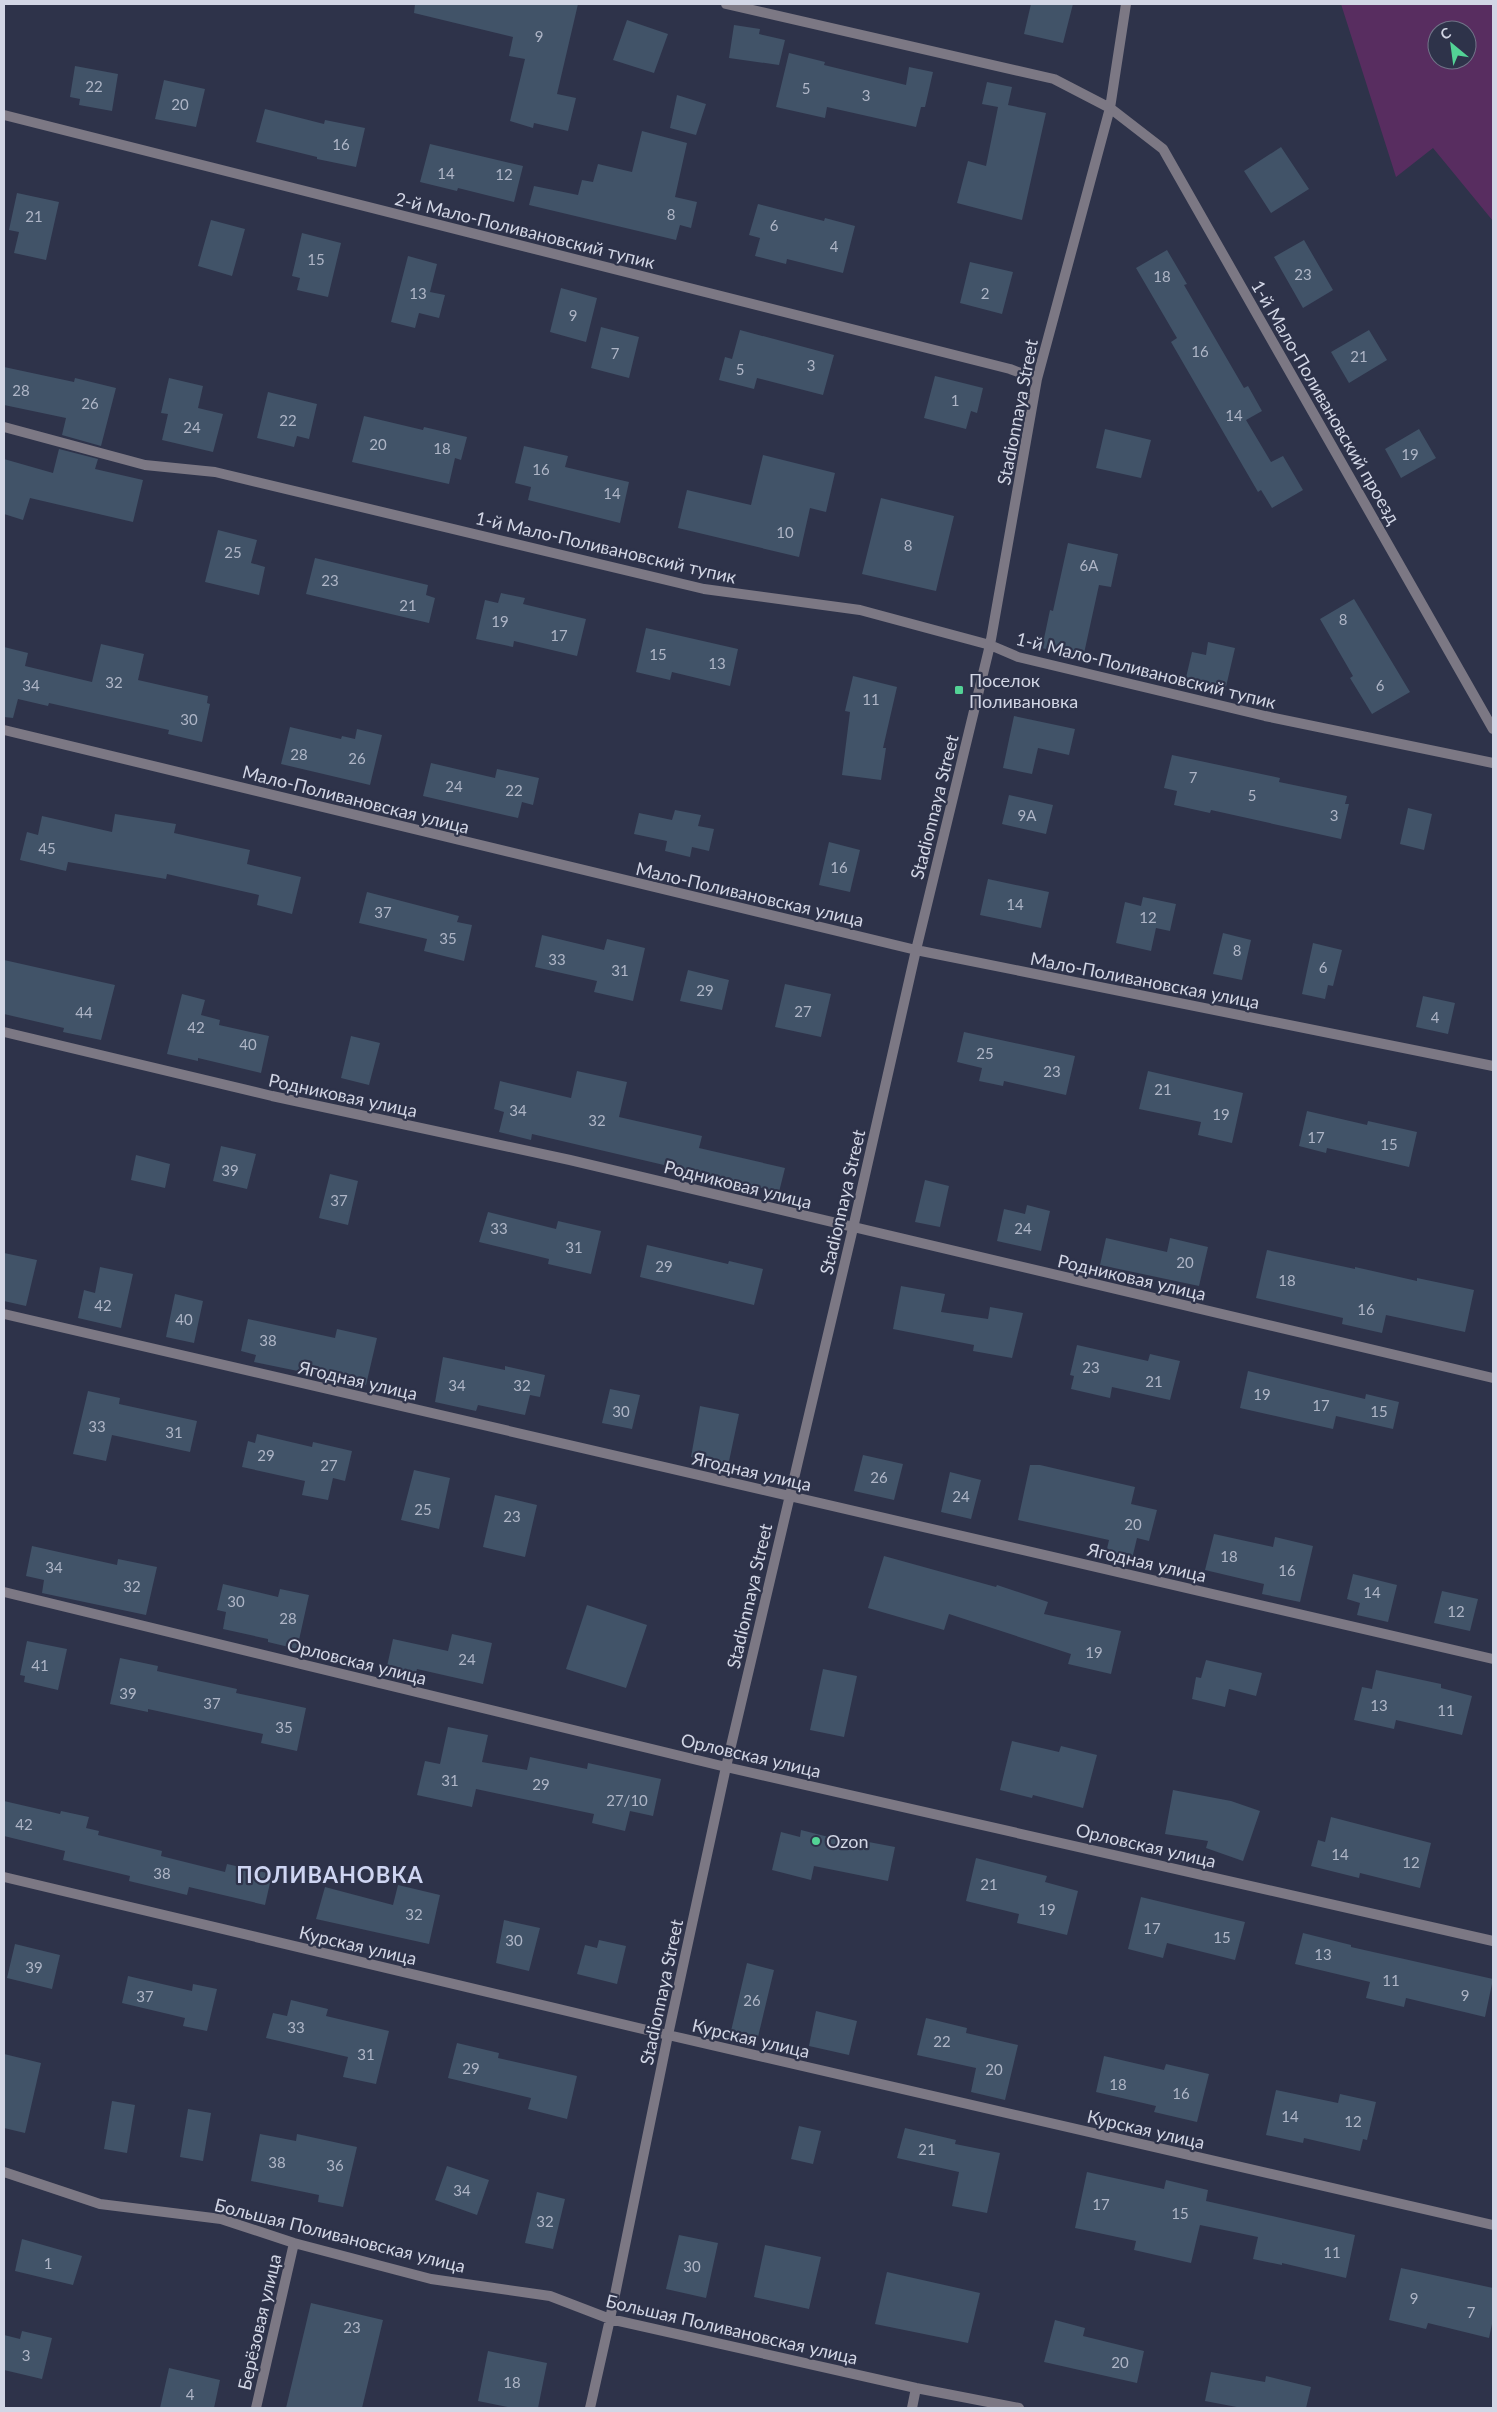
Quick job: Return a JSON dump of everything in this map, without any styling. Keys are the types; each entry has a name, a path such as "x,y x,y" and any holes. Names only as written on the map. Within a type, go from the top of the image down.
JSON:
{"street":[{"name":"1-й Мало-Поливановский проезд","path":"726,4 1054,79 1110,108 1163,149 1493,729"},
{"name":"Stadionnaya Street","path":"590,2408 726,1767 853,1228 916,950 990,645 1037,379 1110,108 1126,4"},
{"name":"2-й Мало-Поливановский тупик","path":"4,115 991,364 1037,379"},
{"name":"1-й Мало-Поливановский тупик","path":"4,427 145,465 215,472 704,589 860,610 990,645 1018,658 1264,716 1493,763"},
{"name":"Мало-Поливановская улица","path":"4,730 916,950 1493,1066"},
{"name":"Родниковая улица","path":"4,1032 272,1096 570,1160 1493,1378"},
{"name":"Ягодная улица","path":"4,1314 1493,1659"},
{"name":"Орловская улица","path":"4,1592 726,1767 1493,1941"},
{"name":"Курская улица","path":"4,1877 668,2035 1493,2225"},
{"name":"Большая Поливановская улица","path":"4,2172 100,2204 221,2219 294,2243 431,2279 550,2296 610,2319 916,2388 1019,2408"},
{"name":"Берёзовая улица","path":"256,2408 294,2243"},
{"path":"912,2408 916,2388"}],"shaded area":[{"path":"1341,4 1493,4 1493,221 1433,148 1396,177"}],"building":[{"path":"415,4 578,4 557,94 576,98 568,131 534,123 533,128 510,121 525,59 509,56 513,37 414,13"},
{"path":"1031,4 1073,4 1063,43 1024,34"},
{"path":"627,20 668,34 654,73 613,60"},
{"path":"734,25 760,29 759,34 785,40 779,65 729,58"},
{"path":"789,53 825,62 824,65 906,85 909,67 933,72 925,107 921,107 916,127 827,107 825,118 776,107"},
{"path":"75,66 118,74 112,111 79,105 80,99 70,97"},
{"path":"164,80 205,89 196,127 155,119"},
{"path":"987,82 1012,87 1008,105 1046,113 1022,220 957,203 968,161 986,166 998,107 982,104"},
{"path":"677,95 706,104 696,135 670,128"},
{"path":"265,109 324,124 325,120 365,128 356,167 317,159 317,157 256,142"},
{"path":"642,131 687,143 675,197 697,202 691,228 680,225 676,240 529,205 534,186 578,195 582,180 593,182 598,164 632,172"},
{"path":"430,144 523,166 514,202 458,188 457,191 420,182"},
{"path":"1281,147 1309,189 1271,213 1244,171"},
{"path":"17,193 59,202 46,260 14,253 19,232 9,230"},
{"path":"758,204 824,221 825,218 855,226 843,273 787,259 786,264 755,256 760,238 749,235"},
{"path":"211,220 245,229 232,276 198,266"},
{"path":"302,233 341,243 328,297 297,290 300,278 292,276"},
{"path":"1304,240 1333,290 1303,308 1274,257"},
{"path":"1167,250 1187,284 1184,285 1244,388 1248,386 1262,411 1246,420 1271,462 1283,456 1303,490 1272,508 1261,490 1258,492 1171,342 1177,338 1136,268"},
{"path":"408,256 437,264 430,292 445,295 439,318 419,313 415,328 391,322"},
{"path":"970,262 1013,272 1002,314 960,303"},
{"path":"561,288 597,298 586,342 550,332"},
{"path":"601,327 639,337 629,378 591,368"},
{"path":"740,330 834,355 823,395 757,378 754,389 719,380 725,357 732,359"},
{"path":"1369,330 1387,360 1349,383 1331,352"},
{"path":"4,367 74,382 75,378 116,388 101,446 62,435 66,418 4,405"},
{"path":"935,376 983,388 977,413 971,411 966,429 924,418"},
{"path":"169,378 203,386 198,408 223,414 213,452 162,440 168,414 161,413"},
{"path":"268,392 317,404 309,439 297,436 294,447 257,438"},
{"path":"364,416 423,430 424,427 467,437 461,460 455,458 449,484 352,462"},
{"path":"1105,429 1151,440 1141,478 1096,468"},
{"path":"1419,429 1436,458 1401,478 1385,449"},
{"path":"524,446 568,456 565,467 629,482 620,523 528,500 531,487 515,483"},
{"path":"59,449 98,459 95,469 143,480 133,522 30,498 23,520 4,514 4,459 53,473"},
{"path":"763,455 835,473 826,512 810,508 799,557 678,528 687,490 751,505"},
{"path":"881,498 954,516 936,591 862,574"},
{"path":"218,530 257,540 251,563 265,567 259,595 205,582"},
{"path":"1068,543 1118,554 1111,587 1099,585 1083,658 1042,648 1050,610 1053,611"},
{"path":"315,558 428,585 426,595 435,598 429,623 306,594"},
{"path":"501,593 525,598 523,604 586,619 577,656 514,641 513,647 476,639 485,600 498,603"},
{"path":"1354,599 1410,692 1372,714 1350,678 1353,676 1320,619"},
{"path":"646,628 738,649 730,686 672,672 670,680 636,672"},
{"path":"1208,642 1235,648 1225,691 1185,682 1192,652 1206,655"},
{"path":"101,644 144,654 138,680 208,696 207,703 210,704 202,742 168,734 169,730 49,703 48,706 18,699 13,718 4,717 4,647 28,653 25,666 92,682"},
{"path":"853,676 897,687 883,748 886,748 881,780 842,775 850,712 845,711"},
{"path":"1014,716 1075,729 1069,755 1038,748 1032,774 1003,768"},
{"path":"290,727 341,739 342,736 355,739 357,729 382,735 370,785 281,764"},
{"path":"1172,755 1280,778 1279,782 1347,796 1345,804 1349,804 1341,839 1211,810 1210,813 1174,805 1177,791 1164,788"},
{"path":"431,763 495,778 497,769 539,778 533,805 522,802 518,818 423,796"},
{"path":"1009,795 1053,805 1046,834 1002,824"},
{"path":"1408,808 1432,814 1424,850 1400,844"},
{"path":"675,810 701,815 698,826 714,829 709,851 692,847 690,857 665,851 667,841 634,834 639,813 672,820"},
{"path":"115,814 176,824 174,833 250,850 247,864 301,877 292,914 257,905 259,895 167,874 166,879 68,862 66,871 20,860 27,832 38,835 42,816 112,832"},
{"path":"829,842 860,850 850,892 819,885"},
{"path":"988,879 1049,892 1041,928 980,915"},
{"path":"367,892 459,916 457,922 472,925 464,961 424,951 427,939 359,923"},
{"path":"1143,897 1176,904 1170,931 1156,928 1151,951 1116,943 1125,902 1141,906"},
{"path":"1223,933 1251,940 1242,980 1213,974"},
{"path":"542,935 604,950 607,939 645,948 633,1001 594,992 597,981 535,967"},
{"path":"1313,943 1342,950 1333,986 1328,985 1325,999 1302,994"},
{"path":"4,960 115,985 101,1040 63,1032 64,1028 4,1014"},
{"path":"688,970 729,980 722,1010 680,1001"},
{"path":"785,984 831,994 821,1037 775,1027"},
{"path":"182,994 205,1000 201,1015 220,1020 219,1025 269,1036 261,1073 198,1058 198,1061 167,1054"},
{"path":"1423,996 1455,1003 1448,1034 1416,1027"},
{"path":"964,1032 1075,1056 1066,1095 1004,1081 1003,1086 979,1081 982,1068 957,1062"},
{"path":"351,1036 380,1043 369,1085 341,1078"},
{"path":"577,1071 627,1082 619,1117 702,1136 699,1148 785,1168 779,1192 532,1134 531,1140 499,1132 504,1112 494,1109 500,1081 571,1098"},
{"path":"1148,1071 1243,1093 1232,1143 1198,1135 1201,1122 1139,1109"},
{"path":"1307,1111 1367,1125 1368,1121 1417,1132 1409,1167 1327,1148 1326,1153 1299,1146"},
{"path":"221,1146 256,1154 247,1189 213,1181"},
{"path":"136,1155 170,1164 165,1188 131,1180"},
{"path":"330,1174 358,1181 348,1225 319,1218"},
{"path":"925,1180 949,1186 940,1227 915,1222"},
{"path":"1027,1205 1050,1211 1041,1251 997,1241 1004,1209 1025,1214"},
{"path":"488,1212 556,1229 558,1221 601,1231 591,1274 548,1264 549,1259 479,1242"},
{"path":"1106,1238 1167,1252 1170,1238 1208,1247 1199,1286 1100,1265"},
{"path":"647,1245 728,1264 729,1261 763,1269 754,1305 640,1277"},
{"path":"1267,1250 1417,1281 1417,1278 1474,1290 1465,1332 1386,1315 1382,1333 1342,1324 1343,1318 1256,1298"},
{"path":"4,1253 37,1260 26,1306 4,1301"},
{"path":"100,1267 133,1274 121,1328 78,1318 84,1290 95,1293"},
{"path":"901,1286 945,1294 941,1312 988,1319 990,1307 1023,1313 1012,1358 973,1351 974,1345 893,1329"},
{"path":"175,1294 203,1301 194,1343 166,1337"},
{"path":"248,1319 335,1338 337,1329 377,1338 366,1385 254,1362 256,1355 241,1351"},
{"path":"1077,1345 1148,1361 1150,1354 1180,1361 1170,1400 1112,1387 1110,1398 1071,1389 1074,1376 1070,1375"},
{"path":"443,1357 505,1370 505,1366 545,1375 540,1397 530,1395 525,1415 478,1405 476,1411 435,1402"},
{"path":"1248,1371 1365,1399 1366,1394 1399,1402 1393,1429 1336,1416 1333,1429 1240,1408"},
{"path":"610,1389 640,1395 632,1429 602,1423"},
{"path":"88,1391 120,1398 119,1404 197,1421 190,1452 112,1435 106,1461 73,1454"},
{"path":"700,1406 739,1414 728,1466 691,1457"},
{"path":"257,1434 312,1447 313,1442 352,1451 345,1481 333,1478 328,1500 302,1495 305,1481 242,1467 248,1441 255,1443"},
{"path":"863,1455 903,1464 894,1500 854,1491"},
{"path":"1030,1465 1040,1465 1135,1487 1131,1504 1157,1510 1149,1541 1137,1538 1132,1559 1106,1553 1109,1540 1018,1520"},
{"path":"414,1470 450,1478 439,1529 401,1520"},
{"path":"950,1472 981,1480 971,1519 941,1512"},
{"path":"495,1495 537,1505 525,1557 483,1547"},
{"path":"1214,1534 1273,1547 1275,1537 1313,1546 1300,1602 1262,1594 1264,1584 1205,1570"},
{"path":"32,1546 117,1565 118,1559 157,1567 146,1615 42,1593 44,1580 26,1576"},
{"path":"884,1556 996,1587 997,1585 1048,1602 1044,1614 1121,1631 1111,1674 1068,1664 1071,1654 949,1614 944,1630 868,1608"},
{"path":"1353,1574 1397,1585 1388,1622 1357,1615 1360,1603 1347,1599"},
{"path":"223,1584 278,1597 280,1589 309,1595 297,1649 268,1642 268,1639 223,1629 226,1612 217,1610"},
{"path":"1442,1591 1478,1599 1470,1631 1434,1623"},
{"path":"587,1605 647,1625 626,1688 566,1669"},
{"path":"452,1634 492,1643 483,1684 417,1669 415,1677 386,1671 393,1639 448,1651"},
{"path":"27,1641 67,1649 58,1690 24,1682 25,1676 20,1675"},
{"path":"120,1658 158,1666 157,1671 237,1689 236,1693 306,1708 297,1751 261,1743 263,1734 148,1709 148,1712 110,1704"},
{"path":"1206,1660 1262,1673 1256,1696 1229,1689 1225,1707 1192,1699 1196,1677 1201,1678"},
{"path":"823,1669 857,1676 844,1737 810,1730"},
{"path":"1376,1670 1441,1684 1441,1688 1472,1696 1462,1735 1396,1720 1394,1729 1354,1720 1362,1687 1372,1689"},
{"path":"448,1727 488,1735 482,1762 527,1770 530,1757 587,1769 588,1763 661,1779 653,1816 630,1811 625,1831 592,1823 594,1814 476,1789 472,1807 417,1795 425,1761 440,1764"},
{"path":"1012,1741 1059,1752 1061,1746 1097,1755 1083,1808 1033,1795 1032,1798 1000,1790"},
{"path":"1173,1790 1231,1801 1260,1811 1243,1861 1206,1848 1208,1841 1165,1834"},
{"path":"4,1801 60,1814 61,1811 89,1817 86,1828 99,1831 98,1835 162,1851 161,1856 225,1872 227,1864 272,1874 265,1905 189,1887 187,1895 129,1881 130,1876 63,1860 65,1851 4,1836"},
{"path":"1331,1817 1431,1843 1420,1888 1360,1873 1359,1878 1311,1866 1318,1840 1325,1842"},
{"path":"801,1830 856,1844 858,1840 895,1847 888,1881 814,1866 811,1880 772,1870 781,1832 800,1837"},
{"path":"976,1858 1047,1876 1045,1882 1078,1891 1067,1935 1017,1923 1019,1914 966,1901"},
{"path":"398,1885 440,1895 429,1944 316,1919 325,1887 393,1905"},
{"path":"1141,1897 1245,1922 1235,1960 1167,1943 1163,1958 1128,1949"},
{"path":"504,1920 540,1928 529,1971 496,1963"},
{"path":"1303,1933 1351,1945 1351,1947 1493,1979 1485,2017 1406,1998 1404,2007 1366,1998 1370,1982 1295,1964"},
{"path":"599,1940 626,1946 617,1984 577,1974 585,1945 597,1948"},
{"path":"15,1944 60,1955 52,1989 7,1978"},
{"path":"747,1963 774,1970 758,2037 731,2031"},
{"path":"128,1976 192,1991 193,1984 217,1989 207,2031 183,2026 185,2018 122,2003"},
{"path":"291,2000 328,2009 326,2016 389,2031 376,2084 343,2077 348,2057 266,2038 273,2013 287,2016"},
{"path":"816,2011 857,2021 849,2055 809,2046"},
{"path":"926,2018 967,2028 966,2033 1018,2045 1005,2100 971,2092 976,2068 917,2055"},
{"path":"457,2043 499,2053 498,2058 577,2076 567,2119 528,2109 531,2098 448,2078"},
{"path":"4,2054 41,2063 25,2133 4,2128"},
{"path":"1104,2056 1164,2070 1166,2064 1209,2074 1197,2122 1154,2112 1156,2106 1096,2092"},
{"path":"1276,2090 1338,2103 1340,2094 1376,2102 1367,2140 1363,2139 1360,2151 1304,2138 1303,2143 1266,2135"},
{"path":"112,2101 135,2105 127,2153 104,2149"},
{"path":"188,2109 211,2113 203,2161 180,2157"},
{"path":"799,2126 821,2131 813,2164 791,2159"},
{"path":"905,2128 956,2140 955,2144 1000,2153 987,2213 952,2206 959,2172 897,2158"},
{"path":"260,2134 296,2141 297,2134 357,2147 343,2207 318,2202 319,2195 251,2181"},
{"path":"447,2166 489,2180 477,2215 435,2200"},
{"path":"1087,2172 1164,2189 1166,2180 1208,2190 1206,2201 1355,2235 1346,2278 1282,2263 1282,2265 1253,2259 1258,2237 1200,2225 1191,2263 1134,2250 1136,2241 1075,2228"},
{"path":"537,2192 565,2199 553,2249 525,2243"},
{"path":"679,2235 718,2243 706,2298 666,2289"},
{"path":"22,2239 82,2256 73,2285 15,2271"},
{"path":"765,2245 821,2257 809,2309 754,2297"},
{"path":"1401,2268 1493,2288 1493,2319 1489,2338 1428,2323 1426,2329 1389,2320"},
{"path":"887,2272 980,2293 968,2343 875,2324"},
{"path":"311,2303 383,2320 362,2408 286,2408"},
{"path":"1055,2320 1085,2328 1083,2336 1144,2351 1137,2383 1044,2362"},
{"path":"22,2331 52,2338 42,2379 4,2370 4,2335 20,2339"},
{"path":"488,2351 547,2363 538,2408 512,2408 478,2401"},
{"path":"169,2368 220,2380 214,2408 160,2408"},
{"path":"1211,2372 1265,2382 1266,2376 1311,2387 1306,2408 1242,2408 1205,2401"}],"place":[{"name":"Поселок Поливановка","path":"959,690"},
{"name":"Ozon","path":"816,1841"}],"district":[{"name":"ПОЛИВАНОВКА","path":"330,1874"}]}
